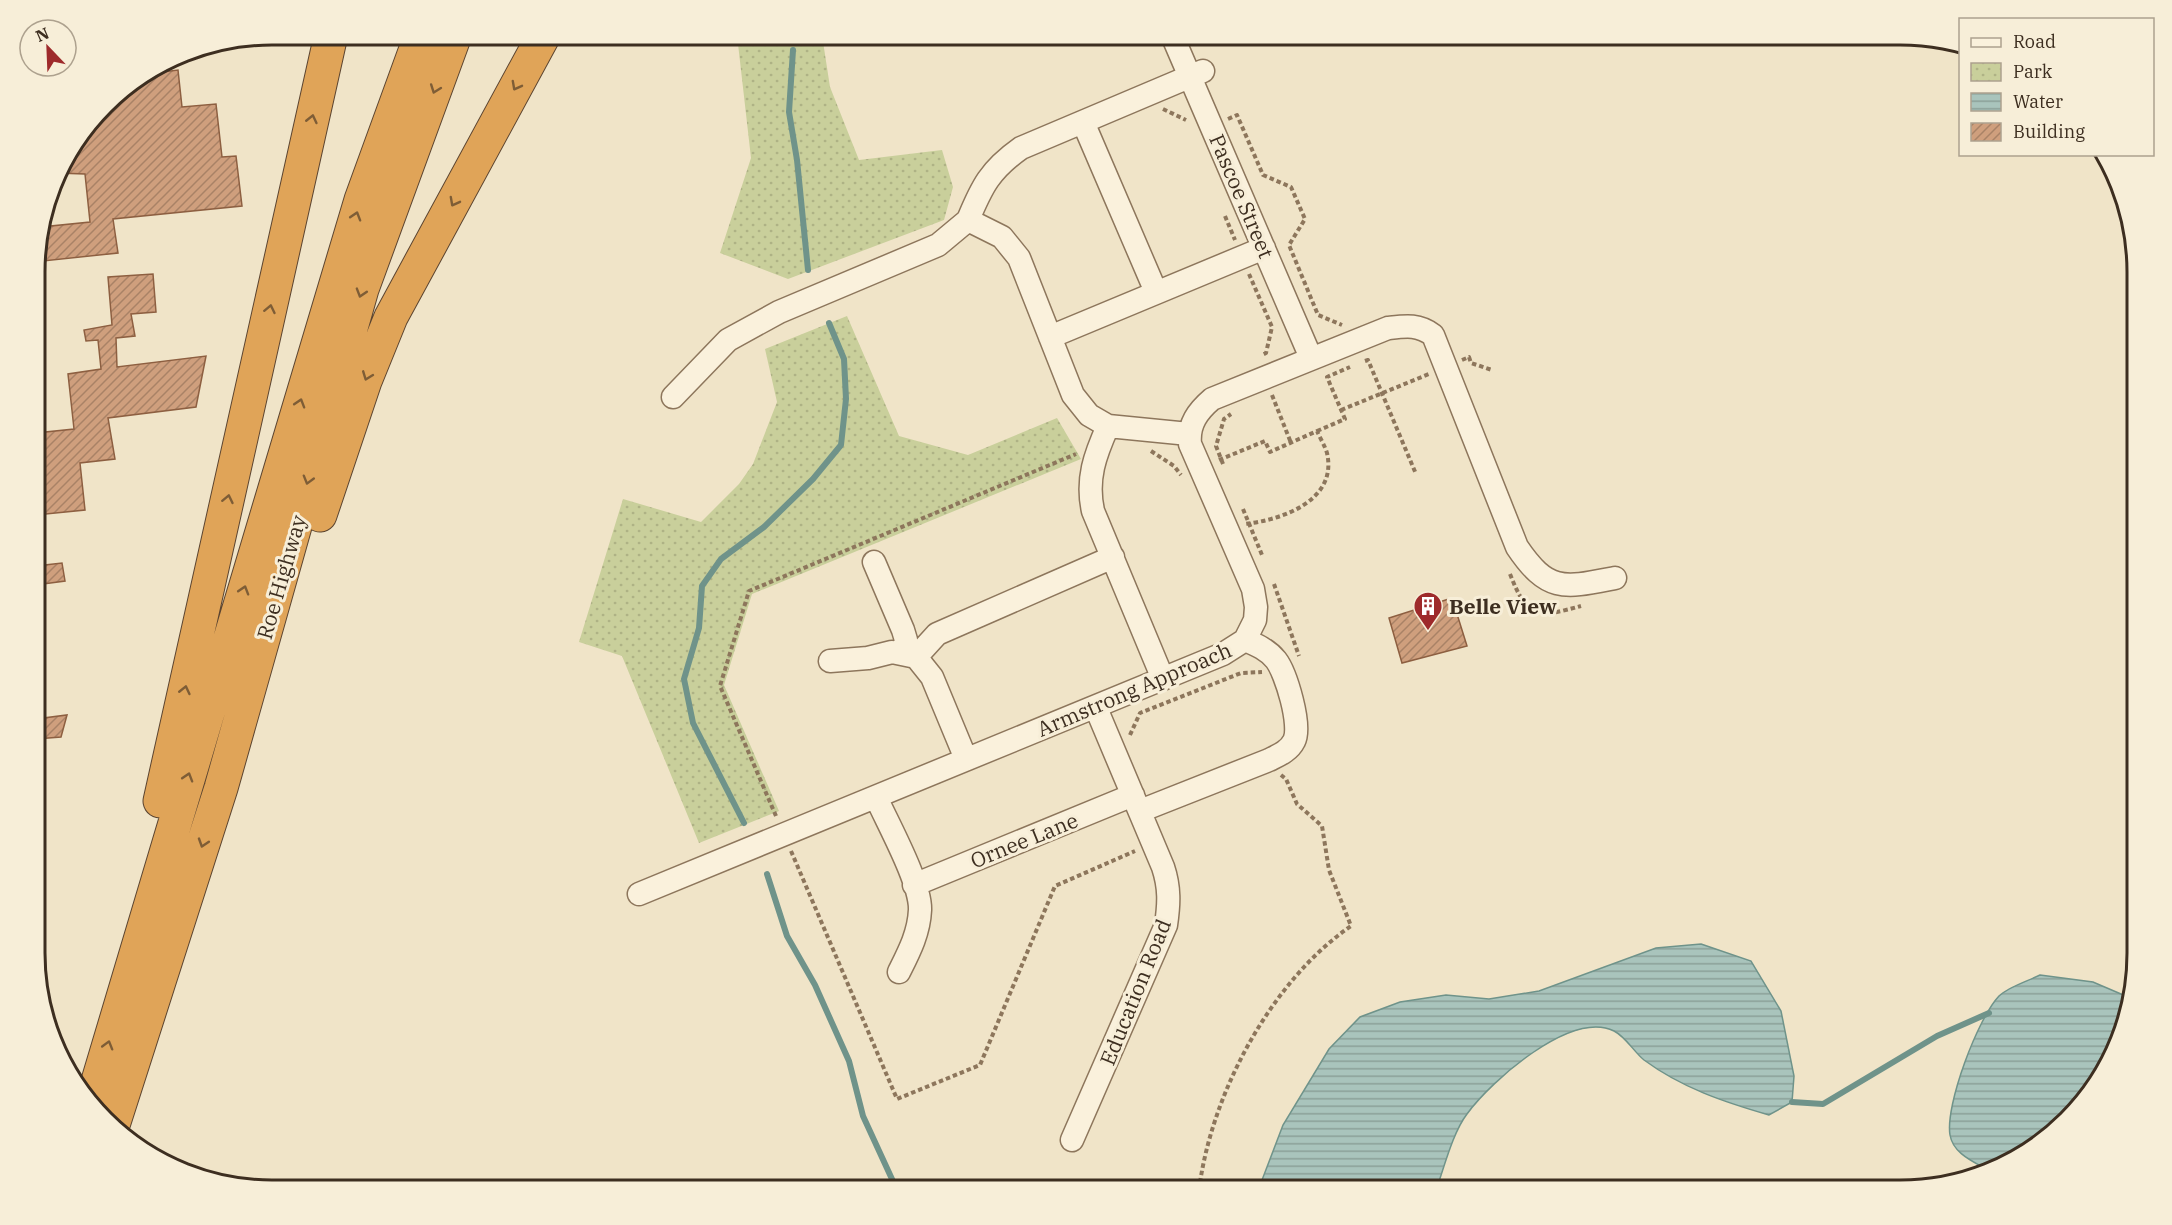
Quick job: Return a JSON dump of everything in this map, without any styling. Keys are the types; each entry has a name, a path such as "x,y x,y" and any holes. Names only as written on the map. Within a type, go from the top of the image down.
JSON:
{"highway":[{"path":"129,974 160,799 329,45"},
{"name":"Roe Highway","path":"94,1094 361,200 417,45"},
{"name":"Roe Highway","path":"115,1118 221,788 362,289 451,45"},
{"path":"221,788 276,642 365,381 391,317 538,45"}],"street":[{"name":"Pascoe Street","path":"1179,45 1196,74 1317,363"},
{"name":"Pascoe Street","path":"1189,45 1196,74 1264,248 1317,363"},
{"path":"673,397 728,340 779,312 938,245 968,220 983,184 998,164 1020,148 1196,74"},
{"path":"1083,122 1156,292"},
{"path":"968,220 1002,237 1019,258 1073,395 1089,415 1108,426 1189,434 1200,408 1212,399 1317,363 1388,328 1409,326 1423,328 1433,335 1517,547 1531,568 1551,582 1570,587 1615,578"},
{"path":"1050,337 1264,248"},
{"path":"1108,426 1094,459 1089,490 1094,511 1163,679"},
{"name":"Armstrong Approach","path":"639,894 1096,708 1223,654 1245,640 1255,620 1255,598 1226,526 1211,463 1189,434"},
{"path":"830,661 910,655 937,634 1113,557"},
{"path":"874,562 903,630 910,655 932,677 966,759"},
{"path":"1245,640 1260,646 1279,665"},
{"name":"Ornee Lane","path":"914,885 1136,803 1269,760 1285,752 1295,740 1294,710 1279,665"},
{"name":"Education Road","path":"1072,1140 1166,925 1170,892 1153,843 1096,708"},
{"path":"876,797 914,885 920,909 915,940 899,972"}],"path":[{"path":"1327,377 1376,356"},
{"path":"1368,360 1416,474"},
{"path":"1141,451 1151,451 1174,466 1180,476 1265,441 1270,452 1345,419 1327,377 1317,363"},
{"path":"1341,410 1431,373 1425,363"},
{"path":"1264,393 1277,387"},
{"path":"1211,463 1224,419 1239,408"},
{"path":"1226,526 1270,521 1299,510 1318,492 1327,474 1327,454 1317,431"},
{"path":"1098,448 1091,447 749,591 720,686 897,1099 980,1065 1055,886 1153,843"},
{"path":"1211,463 1225,468"},
{"path":"1240,505 1263,556"},
{"path":"1129,738 1140,713 1241,673 1257,674 1299,657 1272,578"},
{"path":"1201,1180 1214,1122 1232,1076 1263,1022 1298,974 1334,938 1352,926 1329,870 1322,826 1297,804 1287,778 1273,770 1269,760"}],"green space":[{"path":"738,45 824,45 830,87 859,160 942,150 953,187 944,220 788,279 720,253 751,158"},
{"path":"847,316 899,436 968,455 1057,418 1081,459 752,594 724,685 779,811 699,843 622,656 579,642 623,499 701,522 739,484 753,464 777,402 765,349"}],"water":[{"path":"1701,944 1751,961 1781,1011 1794,1076 1792,1102 1769,1115 1720,1099 1673,1079 1644,1060 1614,1031 1596,1027 1576,1030 1555,1039 1533,1052 1494,1084 1478,1100 1462,1122 1453,1140 1439,1180 1262,1180 1283,1125 1329,1049 1360,1017 1400,1002 1446,995 1489,999 1539,991 1656,948"},
{"path":"2040,975 2093,982 2123,995 2115,1026 2104,1053 2089,1079 2071,1103 2050,1124 2026,1142 1980,1165 1959,1152 1952,1141 1950,1121 1953,1104 1965,1062 1982,1023 1999,996"}],"building":[{"path":"178,70 182,107 216,104 222,157 236,156 242,206 113,219 118,253 45,261 49,226 90,222 85,174 67,173 75,158 111,111 146,83 165,72"},
{"path":"153,274 156,312 131,314 135,336 116,338 117,367 206,356 196,407 108,418 115,459 80,463 85,510 45,514 45,432 74,429 68,374 101,369 98,340 86,341 84,330 112,325 108,277"},
{"path":"62,563 65,581 45,584 45,565"},
{"name":"Belle View","path":"1452,598 1467,646 1402,663 1389,618"},
{"path":"67,715 61,737 45,738 45,718"}],"waterway":[{"path":"793,50 789,112 797,160 808,270"},
{"path":"744,823 693,723 684,679 699,628 702,586 721,559 764,527 813,479 841,445 846,399 844,359 829,323"},
{"path":"767,874 787,936 815,985 849,1061 863,1116 892,1180"},
{"path":"1792,1102 1823,1104 1937,1036 1989,1013"}],"place":[{"name":"Belle View","path":"1428,632"}]}
